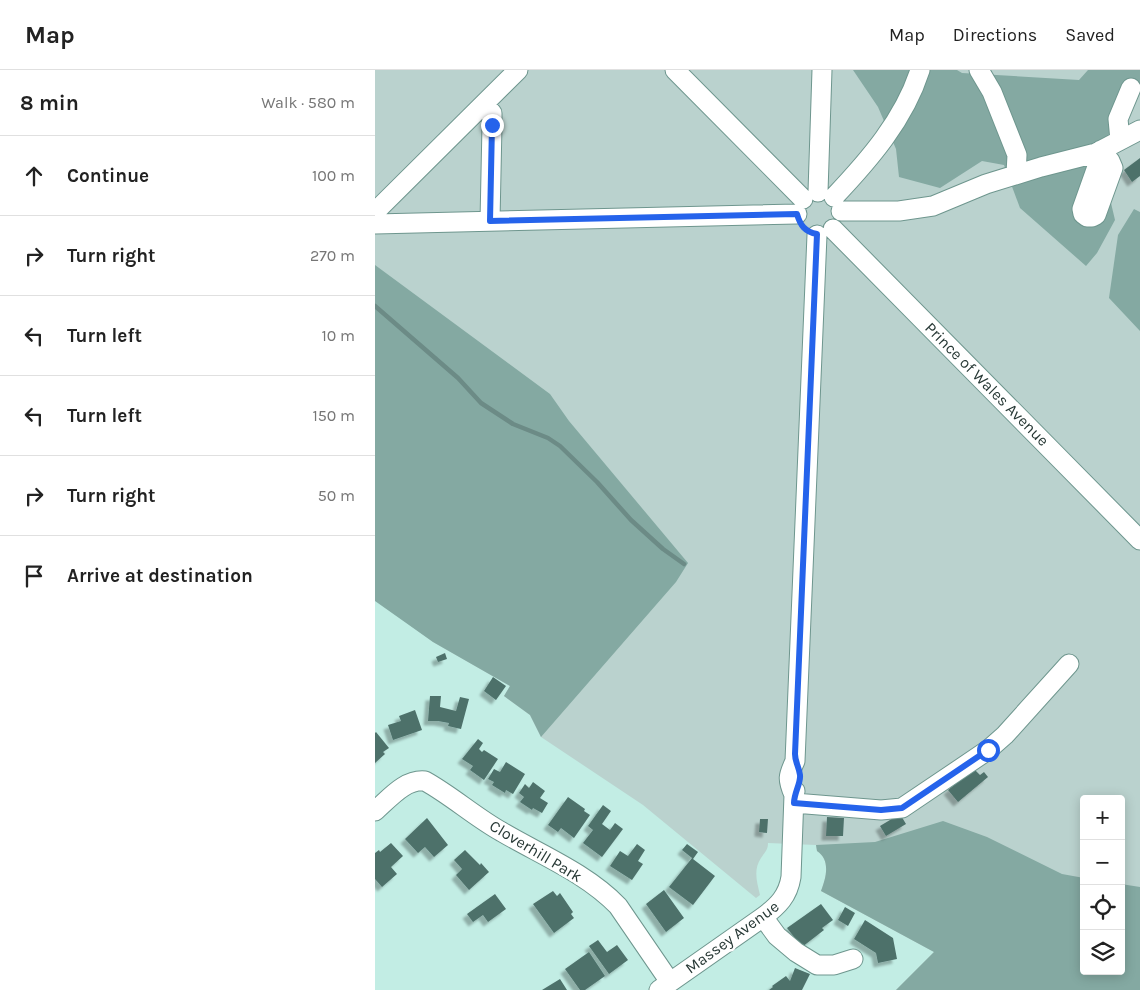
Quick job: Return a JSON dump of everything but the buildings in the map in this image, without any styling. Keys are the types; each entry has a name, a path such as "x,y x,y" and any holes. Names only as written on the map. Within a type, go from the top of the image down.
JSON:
{"street":[{"path":"375,212 518,70"},
{"name":"Prince of Wales Avenue","path":"675,70 819,203 802,226 806,230 825,232 1140,540"},
{"path":"819,203 822,70"},
{"path":"819,203 877,151 915,86 920,70"},
{"path":"979,70 992,92 1017,155 1016,174"},
{"path":"1120,140 1118,119 1131,88"},
{"path":"484,104 491,113 492,125 490,221"},
{"path":"375,224 490,221 819,203 899,211 925,208 1016,174 1101,150 1140,130"},
{"path":"819,203 839,219 825,232"},
{"name":"Massey Avenue","path":"665,986 763,917 783,900 789,887 794,799 789,775 795,761 825,232"},
{"path":"794,799 881,810 902,808 988,750 1069,664"},
{"name":"Cloverhill Park","path":"375,811 405,786 415,780 425,780 500,831 575,873 609,897 618,906 665,986"},
{"path":"763,917 777,936 796,952 817,964 834,965 853,959"}],"shaded area":[{"path":"375,70 1140,70 1140,990 896,990 934,952 821,891 826,875 826,864 817,851 816,845 768,843 767,849 757,867 756,876 760,895 756,898 643,805 541,737 530,715 504,696 510,686 433,642 375,600"},
{"path":"853,70 957,70 962,73 1079,80 1088,70 1140,70 1140,84 1123,88 1107,186 1115,220 1097,253 1086,266 1020,208 1004,165 982,161 940,188 899,177 896,149 878,107"},
{"path":"1134,209 1140,212 1140,331 1109,298 1118,235"},
{"path":"375,265 550,394 569,421 688,563 676,582 541,737 530,715 504,696 510,686 433,642 375,601"},
{"path":"943,821 987,837 1062,874 1080,877 1080,975 1125,975 1125,885 1140,887 1140,990 896,990 934,952 821,891 826,875 826,864 817,851 816,845 875,842"}],"waterway":[{"path":"375,306 458,378 481,403 513,424 548,438 560,446 597,482 631,520 663,549 684,564"}],"route":[{"path":"492,125 490,221 797,214 802,226 806,230 812,234 817,234 795,754 800,782 794,795 794,803 881,810 902,808 988,750"}]}
